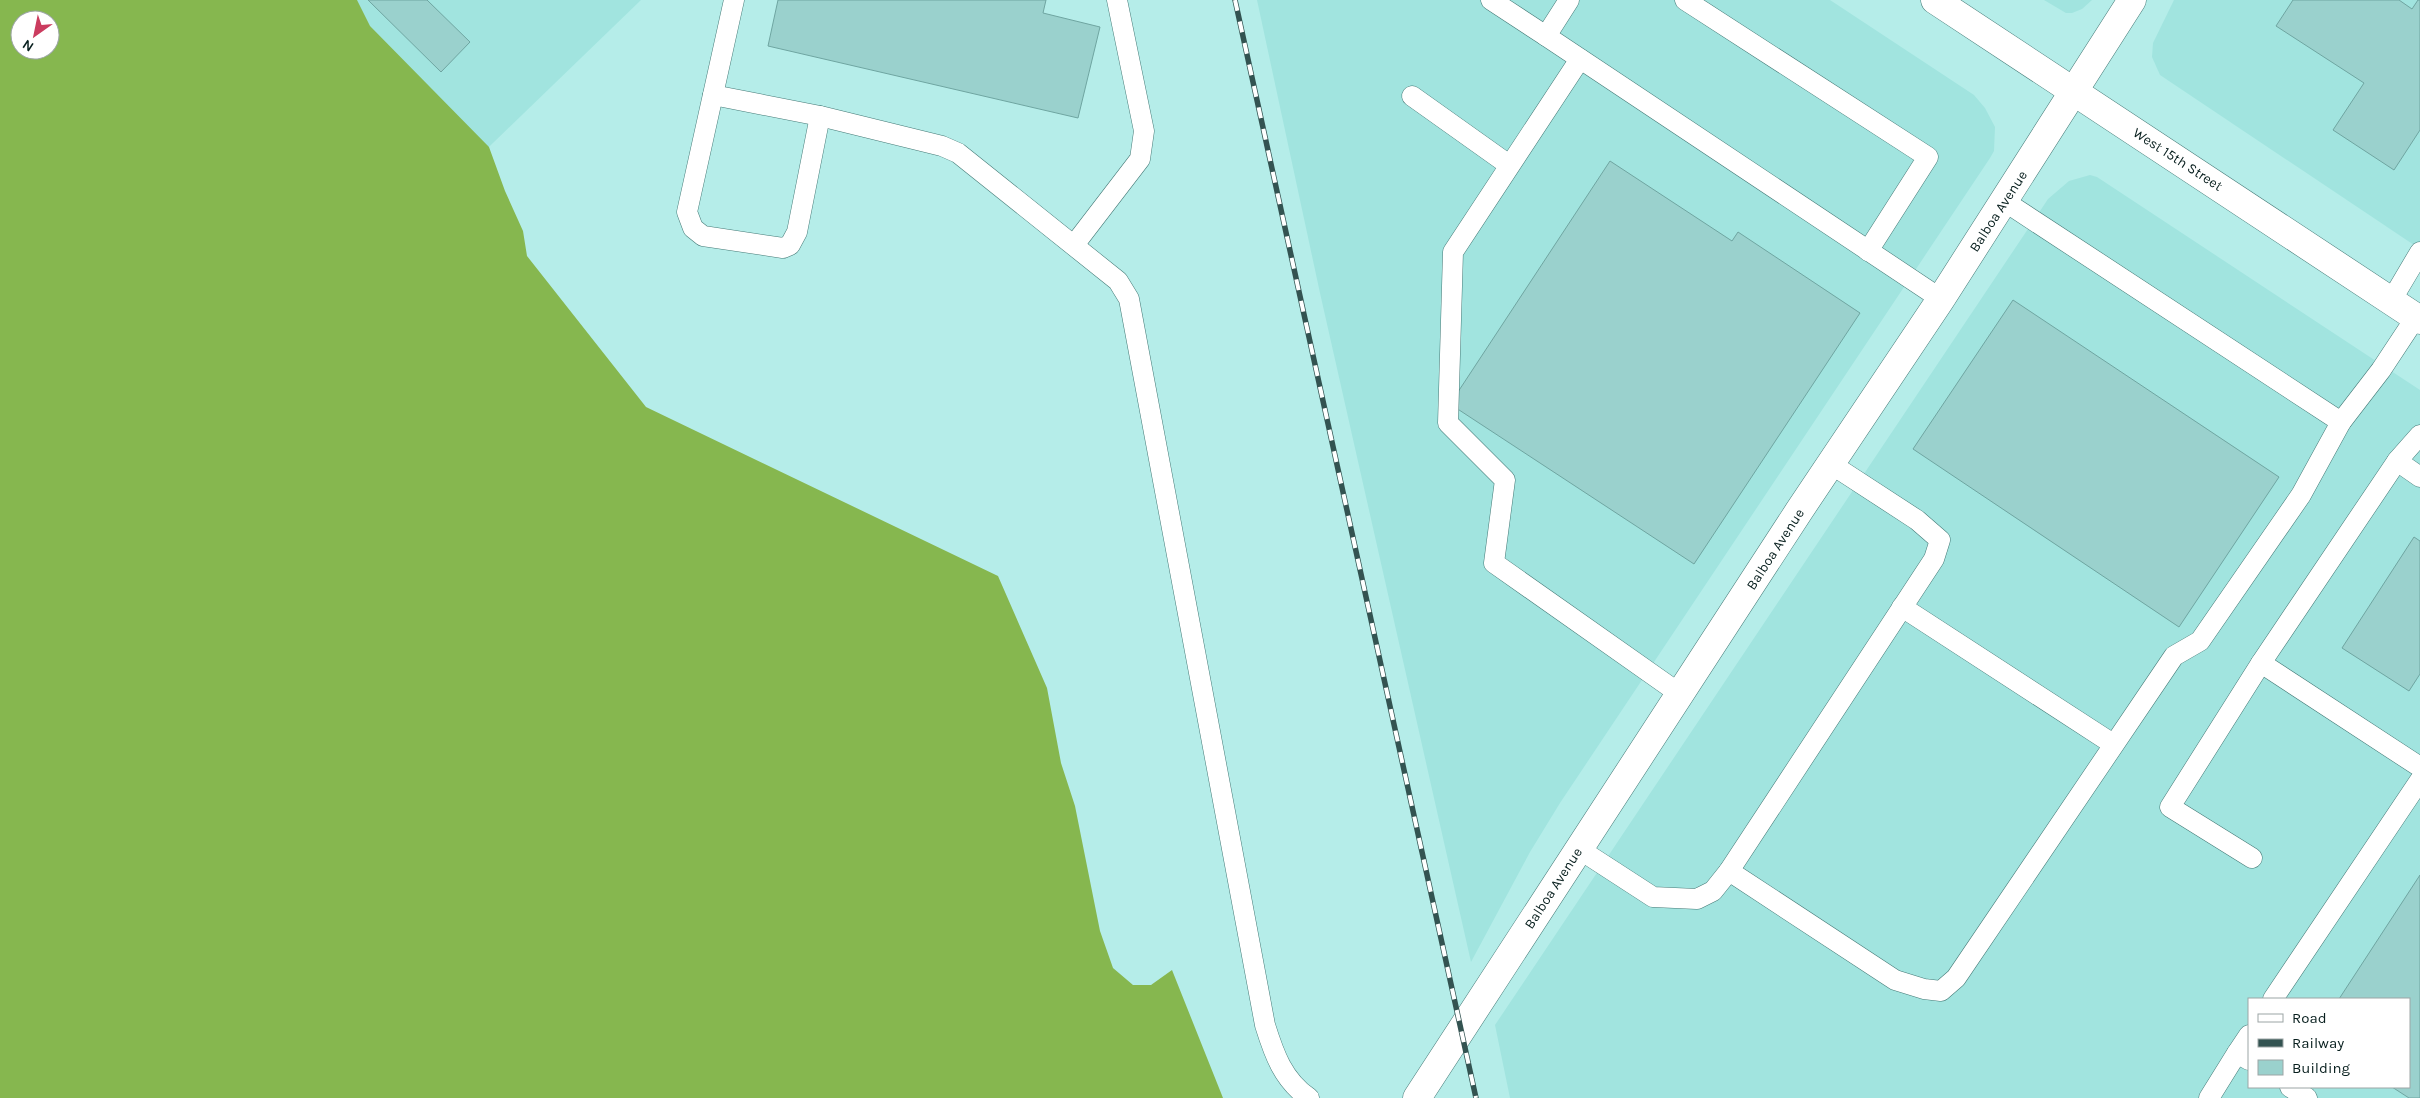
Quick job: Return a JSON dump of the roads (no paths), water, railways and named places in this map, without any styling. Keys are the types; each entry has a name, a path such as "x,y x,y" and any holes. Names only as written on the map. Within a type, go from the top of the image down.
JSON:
{"main road":[{"name":"West 15th Street","path":"1935,0 2418,318"},
{"name":"Balboa Avenue","path":"1417,1098 1578,849 1941,299 2132,0"}],"lane":[{"path":"734,0 687,212 693,228 703,236 783,248 790,245 797,232 820,116"},
{"path":"1074,245 1130,174 1140,159 1144,143 1144,131 1117,0"},
{"path":"1491,0 1941,299"},
{"path":"1546,36 1569,0"},
{"path":"1685,0 1928,157 1868,251"},
{"path":"1580,59 1452,252 1448,423 1505,480 1494,562 1680,694"},
{"path":"713,95 820,116 942,146 958,153 1118,281 1129,299 1265,1025 1274,1052 1284,1072 1299,1091 1309,1098"},
{"path":"1412,96 1509,165"},
{"path":"2004,201 2341,422"},
{"path":"2391,301 2420,252"},
{"path":"1729,871 1895,980 1924,989 1941,991 1956,978 2174,656 2200,640 2301,495 2341,422 2418,318"},
{"path":"2252,858 2170,807 2261,663 2396,461 2420,435"},
{"path":"2396,461 2420,477"},
{"path":"1578,849 1653,896 1696,898 1713,891 1729,871 1934,559 1940,540 1917,520 1831,464"},
{"path":"1902,607 2113,744"},
{"path":"2261,663 2420,767"},
{"path":"2274,998 2420,780"},
{"path":"2209,1098 2243,1056 2248,1038"},
{"path":"2292,1088 2307,1098"}],"railway":[{"path":"1235,0 1476,1098"}]}
